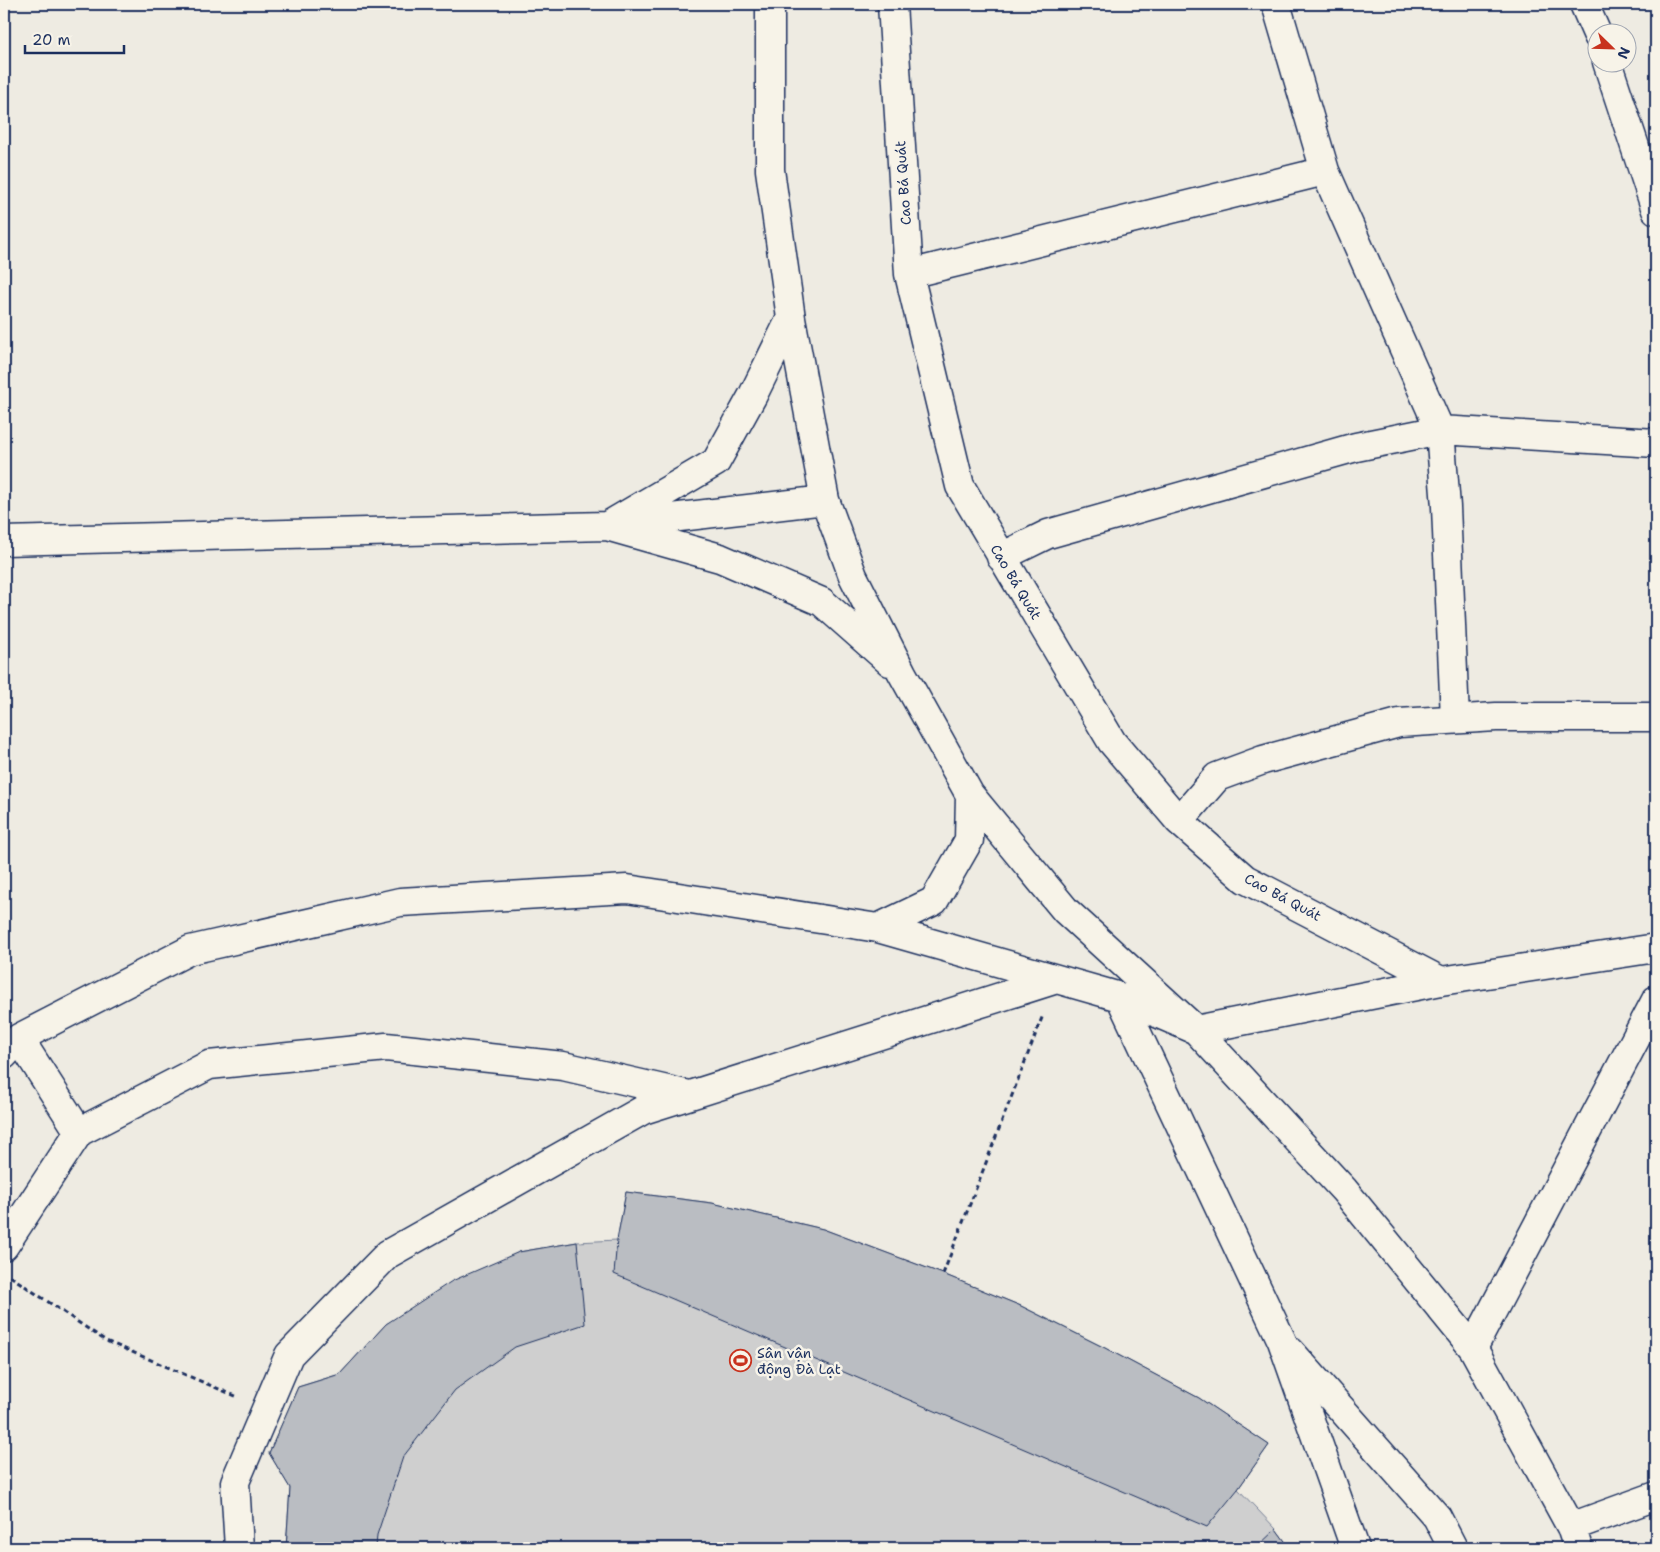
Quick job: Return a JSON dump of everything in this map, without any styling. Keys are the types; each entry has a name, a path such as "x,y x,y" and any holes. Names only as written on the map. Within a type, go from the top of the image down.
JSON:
{"street":[{"path":"770,4 770,170 791,318 824,500 852,576 902,673 970,795 1066,912 1196,1030 1344,1190 1473,1348 1575,1538 1656,1496"},
{"name":"Cao Bá Quát","path":"892,4 909,274 960,486 1112,742 1179,821 1245,879 1441,981"},
{"path":"1276,4 1325,171 1440,430 1446,507 1455,719"},
{"path":"1584,4 1592,22"},
{"path":"1610,72 1656,210"},
{"path":"909,274 1325,171"},
{"path":"608,526 716,462 753,395 791,318"},
{"path":"1001,557 1048,534 1356,447 1440,430 1656,443"},
{"path":"4,541 608,526 824,500"},
{"path":"608,526 720,558 822,602 902,673"},
{"path":"1179,821 1217,777 1263,760 1399,723 1496,717 1656,717"},
{"path":"878,928 934,901 969,840 970,795"},
{"path":"79,1132 12,1046 190,950 400,902 627,889 878,928 1120,997 1196,1030 1441,981 1656,948"},
{"path":"239,1548 234,1482 289,1355 388,1254 643,1110 1057,979"},
{"path":"1120,997 1282,1342 1356,1548"},
{"path":"1473,1348 1656,1000"},
{"path":"4,1246 79,1132 209,1065 386,1047 564,1066 689,1095"},
{"path":"1282,1342 1437,1517 1453,1548"}],"path":[{"path":"943,1274 1057,979"},
{"path":"4,1272 106,1341 265,1409"}],"shaded area":[{"name":"Sân vận động Đà Lạt","path":"626,1192 712,1203 823,1229 943,1274 1021,1306 1199,1398 1269,1445 1238,1489 1276,1529 1290,1548 286,1548 290,1488 269,1453 298,1387 340,1374 386,1324 519,1252 577,1242 617,1240"}],"building":[{"path":"626,1192 712,1203 823,1229 943,1274 1021,1306 1105,1348 1199,1398 1269,1445 1238,1489 1207,1527 614,1274 617,1240"},
{"path":"577,1242 585,1324 515,1347 455,1390 403,1457 377,1535 376,1548 286,1548 290,1488 269,1453 298,1387 340,1374 386,1324 452,1281 519,1252"},
{"path":"1276,1529 1290,1548 1256,1548"}],"place":[{"name":"Sân vận động Đà Lạt","path":"741,1361"}]}
